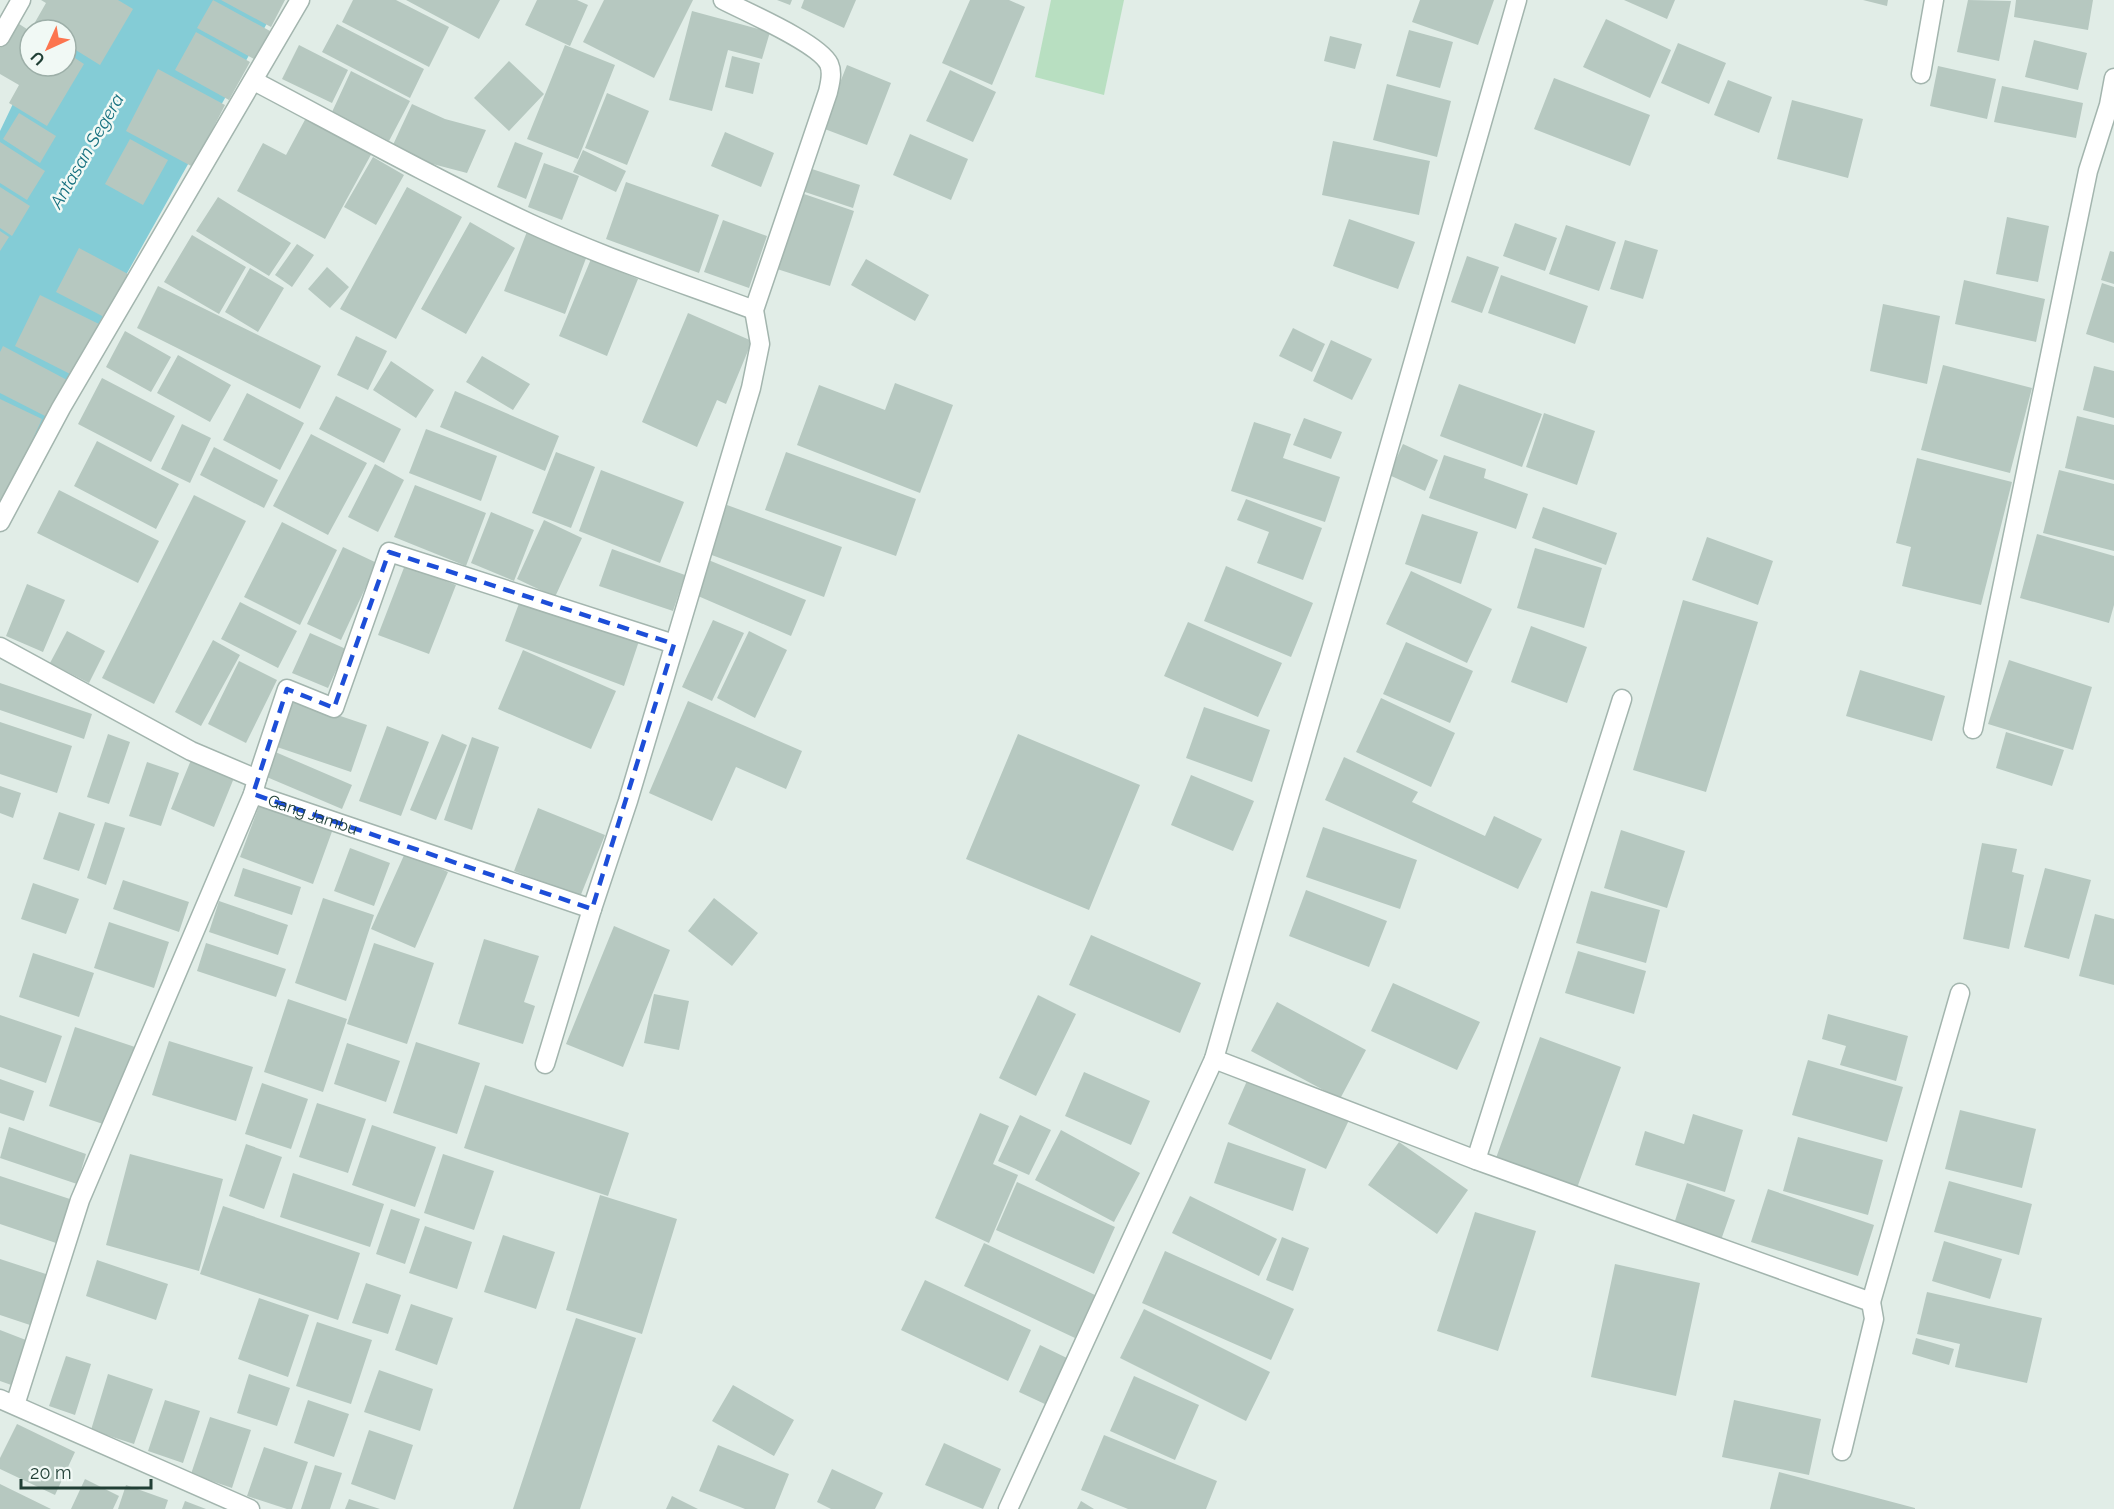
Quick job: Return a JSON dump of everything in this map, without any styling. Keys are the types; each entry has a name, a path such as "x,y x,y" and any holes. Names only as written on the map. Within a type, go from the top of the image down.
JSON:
{"street":[{"path":"0,38 21,0"},
{"path":"0,522 61,408 300,0"},
{"path":"545,1064 592,909 628,801 751,388 760,344 754,310 828,92 831,77 829,64 816,48 723,0"},
{"path":"1008,1509 1214,1059 1517,0"},
{"path":"1921,74 1934,0"},
{"path":"1973,729 2088,171 2109,105 2114,78"},
{"path":"254,81 440,180 531,224 632,266 754,310"},
{"path":"247,1508 7,1402 80,1200 255,786 287,689 334,708 389,552 674,644"},
{"name":"Gang Jambu","path":"0,647 255,786 592,909"},
{"path":"1476,1160 1622,699"},
{"path":"1842,1451 1874,1319 1871,1302 1960,993"},
{"path":"1214,1059 1476,1160 1871,1302"}],"highlighted area":[{"path":"389,552 674,644 592,909 253,794 287,689 334,708"}],"green space":[{"path":"1051,0 1124,0 1104,95 1035,77"}],"water":[{"name":"Antasan Segera","path":"62,0 280,0 0,500 0,131 25,78 78,78 78,18 64,18"}],"building":[{"path":"41,0 118,0 133,9 100,65 78,51 78,18 37,18 46,3"},
{"path":"213,0 270,31 254,59 197,28"},
{"path":"221,0 285,0 271,27"},
{"path":"353,0 396,0 449,27 429,67 342,22"},
{"path":"406,0 500,0 479,39"},
{"path":"537,0 577,0 588,5 570,46 525,25"},
{"path":"604,0 693,0 654,78 583,42"},
{"path":"777,0 792,0 790,5"},
{"path":"804,0 856,0 844,28 801,8"},
{"path":"970,0 1009,0 1025,7 992,85 942,63"},
{"path":"1420,0 1494,0 1478,45 1412,22"},
{"path":"1624,0 1675,0 1667,19"},
{"path":"1863,0 1888,0 1887,6"},
{"path":"1968,0 2011,1 1999,61 1957,52"},
{"path":"2016,0 2093,0 2088,30 2014,17"},
{"path":"692,11 770,32 762,59 728,50 712,111 669,100"},
{"path":"1606,19 1671,50 1650,98 1583,67"},
{"path":"16,22 18,23 18,78 76,78 47,126 9,103 19,85 0,74 0,48"},
{"path":"337,24 424,69 410,98 322,52"},
{"path":"1409,30 1453,42 1440,88 1396,76"},
{"path":"196,32 250,62 229,100 175,70"},
{"path":"1330,36 1362,44 1355,69 1324,61"},
{"path":"2034,40 2087,53 2078,90 2025,77"},
{"path":"1678,43 1726,63 1709,104 1661,83"},
{"path":"299,45 348,70 332,103 282,79"},
{"path":"565,45 615,65 578,159 527,139"},
{"path":"732,56 760,63 753,94 725,87"},
{"path":"78,60 84,64 78,74"},
{"path":"509,61 544,94 509,131 474,98"},
{"path":"847,65 891,83 867,145 822,128"},
{"path":"1938,66 1996,79 1987,119 1930,106"},
{"path":"158,69 225,105 193,167 126,131"},
{"path":"950,70 996,92 973,142 926,121"},
{"path":"351,71 410,101 389,141 332,112"},
{"path":"1554,78 1650,115 1630,166 1534,129"},
{"path":"1728,80 1772,97 1759,133 1714,115"},
{"path":"1387,84 1451,101 1437,157 1373,140"},
{"path":"2002,86 2083,103 2076,138 1994,122"},
{"path":"607,93 649,111 627,165 585,148"},
{"path":"1792,100 1863,119 1848,178 1777,159"},
{"path":"412,104 445,119 486,130 467,173 425,162 392,147"},
{"path":"19,113 56,136 40,163 3,139"},
{"path":"307,116 373,151 325,239 237,191 263,143 286,155"},
{"path":"725,132 774,153 761,187 711,166"},
{"path":"910,134 968,159 951,200 893,175"},
{"path":"130,139 168,160 143,205 105,184"},
{"path":"1333,141 1430,161 1419,215 1322,195"},
{"path":"0,142 45,171 27,200 0,183"},
{"path":"515,142 543,153 526,199 497,187"},
{"path":"583,150 626,171 616,192 573,172"},
{"path":"373,157 404,175 376,225 344,207"},
{"path":"544,163 579,176 562,220 528,207"},
{"path":"809,168 860,185 853,208 802,191"},
{"path":"626,182 719,215 699,273 606,239"},
{"path":"0,187 30,206 12,236 0,228"},
{"path":"407,187 462,217 396,339 340,309"},
{"path":"801,193 854,211 830,286 777,269"},
{"path":"218,197 291,243 269,276 196,231"},
{"path":"2007,217 2049,226 2038,282 1996,274"},
{"path":"1349,219 1415,242 1398,289 1333,266"},
{"path":"723,220 767,236 749,288 704,272"},
{"path":"470,222 515,248 466,334 421,309"},
{"path":"1515,223 1557,238 1545,271 1503,256"},
{"path":"1566,225 1616,242 1599,291 1549,274"},
{"path":"528,229 588,253 565,314 504,291"},
{"path":"0,231 9,237 0,251"},
{"path":"192,235 246,267 219,314 164,282"},
{"path":"1625,240 1658,250 1643,299 1610,289"},
{"path":"297,244 314,255 292,287 275,275"},
{"path":"79,248 128,274 106,318 56,292"},
{"path":"2110,251 2114,252 2114,284 2101,280"},
{"path":"1467,256 1499,267 1482,313 1451,302"},
{"path":"591,259 638,279 607,356 559,336"},
{"path":"866,259 929,295 915,321 851,285"},
{"path":"327,267 349,287 330,308 308,289"},
{"path":"250,268 284,288 258,332 225,312"},
{"path":"1501,275 1588,306 1575,344 1488,313"},
{"path":"1964,280 2045,299 2036,342 1955,324"},
{"path":"2102,283 2114,287 2114,343 2086,334"},
{"path":"158,286 321,366 300,409 137,328"},
{"path":"40,295 101,325 76,377 15,346"},
{"path":"1883,304 1940,316 1927,384 1870,371"},
{"path":"688,313 752,341 726,404 717,400 697,447 642,422"},
{"path":"1293,328 1325,344 1312,372 1279,356"},
{"path":"125,331 171,357 151,392 106,367"},
{"path":"356,336 387,351 368,390 337,375"},
{"path":"1331,340 1372,359 1352,400 1313,381"},
{"path":"3,346 67,380 47,417 0,393 0,352"},
{"path":"178,355 231,385 210,422 157,393"},
{"path":"482,356 530,384 513,410 466,382"},
{"path":"391,361 434,390 416,418 373,390"},
{"path":"1943,365 2032,388 2010,473 1921,450"},
{"path":"2094,366 2114,371 2114,418 2083,410"},
{"path":"102,378 175,416 151,462 78,424"},
{"path":"895,383 953,405 920,493 797,445 819,385 885,410"},
{"path":"1459,384 1542,414 1522,467 1440,436"},
{"path":"455,391 559,436 545,471 440,427"},
{"path":"247,393 304,423 280,470 223,440"},
{"path":"336,396 401,429 384,463 319,429"},
{"path":"0,399 42,419 0,510"},
{"path":"1544,413 1595,431 1577,485 1526,467"},
{"path":"2077,416 2114,425 2114,480 2065,468"},
{"path":"1304,418 1342,432 1331,459 1293,445"},
{"path":"1254,422 1291,434 1283,458 1340,477 1325,522 1231,491"},
{"path":"182,424 211,438 190,483 161,469"},
{"path":"426,429 497,456 481,501 409,473"},
{"path":"311,434 367,463 328,535 273,506"},
{"path":"97,441 179,484 156,529 74,486"},
{"path":"1403,444 1438,460 1425,491 1389,475"},
{"path":"214,447 278,480 264,508 200,475"},
{"path":"556,452 595,467 571,528 532,513"},
{"path":"786,452 916,499 896,556 765,510"},
{"path":"1444,455 1486,469 1484,478 1528,494 1516,529 1429,498"},
{"path":"1917,458 2012,482 1981,605 1902,586 1911,547 1896,543"},
{"path":"375,464 404,480 378,532 348,517"},
{"path":"601,470 684,502 660,563 579,531"},
{"path":"2059,470 2114,484 2114,551 2043,533"},
{"path":"415,485 486,513 466,566 394,537"},
{"path":"59,490 159,541 138,583 37,533"},
{"path":"194,495 246,521 154,704 102,678"},
{"path":"1246,499 1322,528 1303,580 1257,563 1269,532 1237,520"},
{"path":"727,505 842,547 824,597 709,554"},
{"path":"1543,507 1617,533 1606,565 1532,538"},
{"path":"491,512 534,530 514,581 471,563"},
{"path":"1422,514 1478,532 1461,584 1405,564"},
{"path":"544,520 582,538 555,597 517,579"},
{"path":"282,522 337,550 300,625 244,597"},
{"path":"2037,534 2114,556 2114,605 2109,623 2020,598"},
{"path":"1707,537 1773,561 1758,605 1692,580"},
{"path":"343,547 377,563 341,640 307,624"},
{"path":"1535,548 1602,568 1584,628 1517,608"},
{"path":"612,549 685,575 673,611 599,586"},
{"path":"706,559 806,600 791,636 691,593"},
{"path":"405,565 456,585 429,654 378,635"},
{"path":"1226,566 1313,603 1291,657 1204,621"},
{"path":"1411,571 1492,609 1467,663 1386,624"},
{"path":"27,584 65,600 43,652 6,636"},
{"path":"521,598 639,641 624,686 505,641"},
{"path":"1683,600 1758,622 1706,792 1633,770"},
{"path":"240,602 297,631 278,668 221,639"},
{"path":"713,620 744,633 712,701 682,687"},
{"path":"1188,622 1282,663 1258,717 1164,676"},
{"path":"1531,626 1587,647 1567,703 1511,682"},
{"path":"67,631 105,651 89,683 50,663"},
{"path":"749,631 787,650 755,718 717,698"},
{"path":"310,633 346,649 328,688 292,673"},
{"path":"213,640 240,655 201,726 175,712"},
{"path":"1406,642 1473,671 1450,723 1383,694"},
{"path":"523,650 616,691 591,749 498,709"},
{"path":"2009,660 2092,687 2073,750 1988,724"},
{"path":"239,661 277,680 246,743 208,724"},
{"path":"1860,670 1945,696 1932,741 1846,716"},
{"path":"0,683 92,714 84,739 0,710"},
{"path":"1381,698 1455,733 1431,787 1356,752"},
{"path":"293,700 367,725 351,772 277,747"},
{"path":"688,701 802,751 786,789 736,767 712,821 649,793"},
{"path":"1204,707 1270,730 1252,782 1186,758"},
{"path":"0,722 72,746 57,793 0,774"},
{"path":"387,726 429,742 401,816 359,801"},
{"path":"2006,732 2064,750 2052,786 1996,768"},
{"path":"108,734 130,742 109,804 87,797"},
{"path":"442,734 467,745 436,820 410,810"},
{"path":"1018,734 1140,785 1089,910 966,859"},
{"path":"472,737 499,747 472,830 444,820"},
{"path":"273,751 352,785 342,809 262,775"},
{"path":"1344,757 1418,792 1412,802 1485,836 1494,816 1542,839 1518,889 1325,800"},
{"path":"191,760 234,778 214,827 171,809"},
{"path":"147,762 179,773 161,826 129,816"},
{"path":"1191,775 1254,801 1233,851 1171,825"},
{"path":"0,786 21,793 13,818 0,813"},
{"path":"262,798 334,826 313,884 240,857"},
{"path":"538,808 605,835 580,897 514,871"},
{"path":"59,812 95,824 79,871 43,859"},
{"path":"105,822 125,828 106,885 87,878"},
{"path":"1323,827 1417,860 1400,909 1306,877"},
{"path":"1621,830 1685,851 1667,908 1604,888"},
{"path":"1982,843 2017,849 2012,872 2024,875 2009,949 1963,939"},
{"path":"350,848 390,863 374,906 334,891"},
{"path":"405,853 448,872 415,948 371,929"},
{"path":"243,868 301,887 292,915 234,896"},
{"path":"2045,868 2091,880 2069,959 2024,947"},
{"path":"123,880 189,902 179,932 113,909"},
{"path":"33,883 79,899 66,934 21,919"},
{"path":"1306,890 1387,921 1369,967 1289,936"},
{"path":"1591,891 1660,910 1646,963 1576,943"},
{"path":"323,898 374,915 346,1001 295,983"},
{"path":"714,898 758,933 732,966 688,931"},
{"path":"219,901 288,925 278,955 209,932"},
{"path":"2095,914 2114,919 2114,985 2079,976"},
{"path":"109,922 169,942 154,988 94,968"},
{"path":"614,926 670,950 623,1067 566,1044"},
{"path":"1091,935 1201,983 1180,1033 1069,985"},
{"path":"484,939 539,956 524,1002 535,1006 523,1044 458,1024"},
{"path":"206,943 286,969 276,997 197,971"},
{"path":"374,943 434,963 407,1044 347,1024"},
{"path":"1578,951 1646,971 1634,1014 1565,993"},
{"path":"33,953 94,973 79,1017 19,997"},
{"path":"1393,983 1480,1022 1457,1070 1371,1031"},
{"path":"654,994 689,1001 679,1050 644,1043"},
{"path":"1038,995 1076,1014 1036,1096 999,1078"},
{"path":"288,999 347,1019 323,1092 264,1072"},
{"path":"1277,1002 1366,1050 1340,1099 1251,1051"},
{"path":"1828,1014 1908,1036 1896,1081 1840,1065 1846,1046 1822,1039"},
{"path":"0,1015 62,1036 46,1083 0,1067"},
{"path":"75,1027 135,1047 109,1126 49,1106"},
{"path":"1540,1037 1621,1067 1577,1188 1496,1158"},
{"path":"169,1041 253,1067 236,1121 152,1095"},
{"path":"416,1042 480,1063 457,1134 393,1113"},
{"path":"347,1043 400,1061 386,1102 334,1084"},
{"path":"1808,1060 1903,1087 1887,1142 1792,1115"},
{"path":"1084,1072 1150,1101 1131,1145 1065,1116"},
{"path":"1250,1074 1349,1120 1326,1169 1228,1124"},
{"path":"0,1079 34,1091 24,1121 0,1113"},
{"path":"262,1083 308,1099 291,1149 245,1134"},
{"path":"485,1085 629,1133 608,1196 464,1148"},
{"path":"317,1103 366,1119 348,1173 299,1157"},
{"path":"1960,1110 2036,1129 2022,1188 1945,1169"},
{"path":"980,1113 1009,1126 993,1164 1018,1175 989,1243 935,1218"},
{"path":"1693,1114 1743,1130 1725,1192 1635,1165 1645,1131 1684,1144"},
{"path":"1020,1115 1051,1130 1029,1175 998,1161"},
{"path":"372,1125 436,1147 415,1207 352,1185"},
{"path":"9,1127 86,1154 77,1184 0,1158"},
{"path":"1061,1130 1140,1173 1114,1222 1035,1180"},
{"path":"1798,1137 1883,1160 1868,1215 1783,1191"},
{"path":"1228,1142 1306,1169 1293,1211 1214,1183"},
{"path":"1399,1142 1468,1190 1437,1234 1368,1185"},
{"path":"246,1144 282,1157 264,1209 229,1196"},
{"path":"130,1154 223,1179 199,1271 106,1245"},
{"path":"443,1154 494,1171 474,1230 424,1213"},
{"path":"293,1173 384,1204 370,1247 280,1217"},
{"path":"0,1176 76,1201 62,1245 0,1224"},
{"path":"1949,1181 2032,1204 2019,1255 1934,1232"},
{"path":"1017,1182 1115,1227 1094,1274 996,1230"},
{"path":"1687,1183 1735,1200 1721,1240 1674,1224"},
{"path":"1768,1189 1874,1225 1858,1276 1751,1242"},
{"path":"600,1195 677,1219 642,1334 566,1310"},
{"path":"1190,1196 1277,1239 1259,1276 1172,1233"},
{"path":"223,1206 360,1253 338,1320 200,1274"},
{"path":"391,1209 420,1219 405,1264 376,1254"},
{"path":"1475,1212 1536,1231 1498,1351 1437,1331"},
{"path":"425,1226 472,1242 457,1289 409,1273"},
{"path":"503,1235 555,1252 536,1309 484,1292"},
{"path":"1282,1237 1309,1248 1293,1291 1266,1280"},
{"path":"1944,1241 2002,1259 1990,1299 1932,1281"},
{"path":"984,1243 1095,1295 1075,1338 964,1286"},
{"path":"1165,1251 1294,1309 1271,1360 1142,1303"},
{"path":"0,1259 52,1276 36,1327 0,1315"},
{"path":"97,1260 168,1284 156,1320 86,1296"},
{"path":"1615,1264 1700,1283 1676,1396 1591,1377"},
{"path":"925,1280 1031,1330 1008,1381 901,1330"},
{"path":"366,1283 401,1295 388,1334 352,1323"},
{"path":"1927,1292 2042,1318 2027,1383 1955,1367 1960,1344 1917,1334"},
{"path":"259,1298 309,1315 288,1377 238,1359"},
{"path":"411,1304 453,1318 437,1365 395,1350"},
{"path":"1144,1309 1270,1372 1246,1421 1120,1358"},
{"path":"576,1318 636,1338 580,1509 513,1509"},
{"path":"317,1322 372,1340 351,1404 296,1386"},
{"path":"0,1330 31,1342 17,1387 0,1381"},
{"path":"1916,1338 1954,1349 1949,1365 1912,1354"},
{"path":"1040,1345 1069,1359 1047,1405 1019,1392"},
{"path":"66,1356 91,1364 75,1415 49,1406"},
{"path":"379,1370 433,1389 420,1431 364,1412"},
{"path":"108,1374 153,1389 134,1444 91,1430"},
{"path":"249,1374 290,1388 277,1426 237,1413"},
{"path":"1134,1376 1199,1405 1175,1460 1110,1431"},
{"path":"733,1385 794,1420 774,1456 712,1421"},
{"path":"165,1400 200,1411 183,1463 148,1451"},
{"path":"308,1400 349,1414 334,1457 294,1443"},
{"path":"1734,1400 1821,1419 1809,1475 1722,1457"},
{"path":"210,1417 251,1430 232,1488 191,1474"},
{"path":"17,1424 75,1452 55,1495 0,1469 0,1458"},
{"path":"369,1430 413,1445 395,1500 351,1484"},
{"path":"1104,1435 1217,1481 1206,1509 1128,1509 1081,1490"},
{"path":"944,1443 1001,1469 983,1509 925,1485"},
{"path":"718,1445 789,1474 775,1509 745,1509 699,1491"},
{"path":"264,1447 308,1462 292,1509 247,1496"},
{"path":"315,1465 342,1473 330,1509 301,1509"},
{"path":"832,1469 883,1493 875,1509 831,1509 817,1502"},
{"path":"1779,1472 1915,1508 1915,1509 1770,1509"},
{"path":"85,1479 119,1496 113,1509 71,1509"},
{"path":"0,1484 51,1509 0,1509"},
{"path":"126,1485 168,1500 165,1509 118,1509"},
{"path":"672,1496 698,1509 666,1509"},
{"path":"349,1499 380,1509 345,1509"},
{"path":"185,1501 206,1509 182,1509"},
{"path":"1081,1501 1094,1509 1077,1509"}]}
